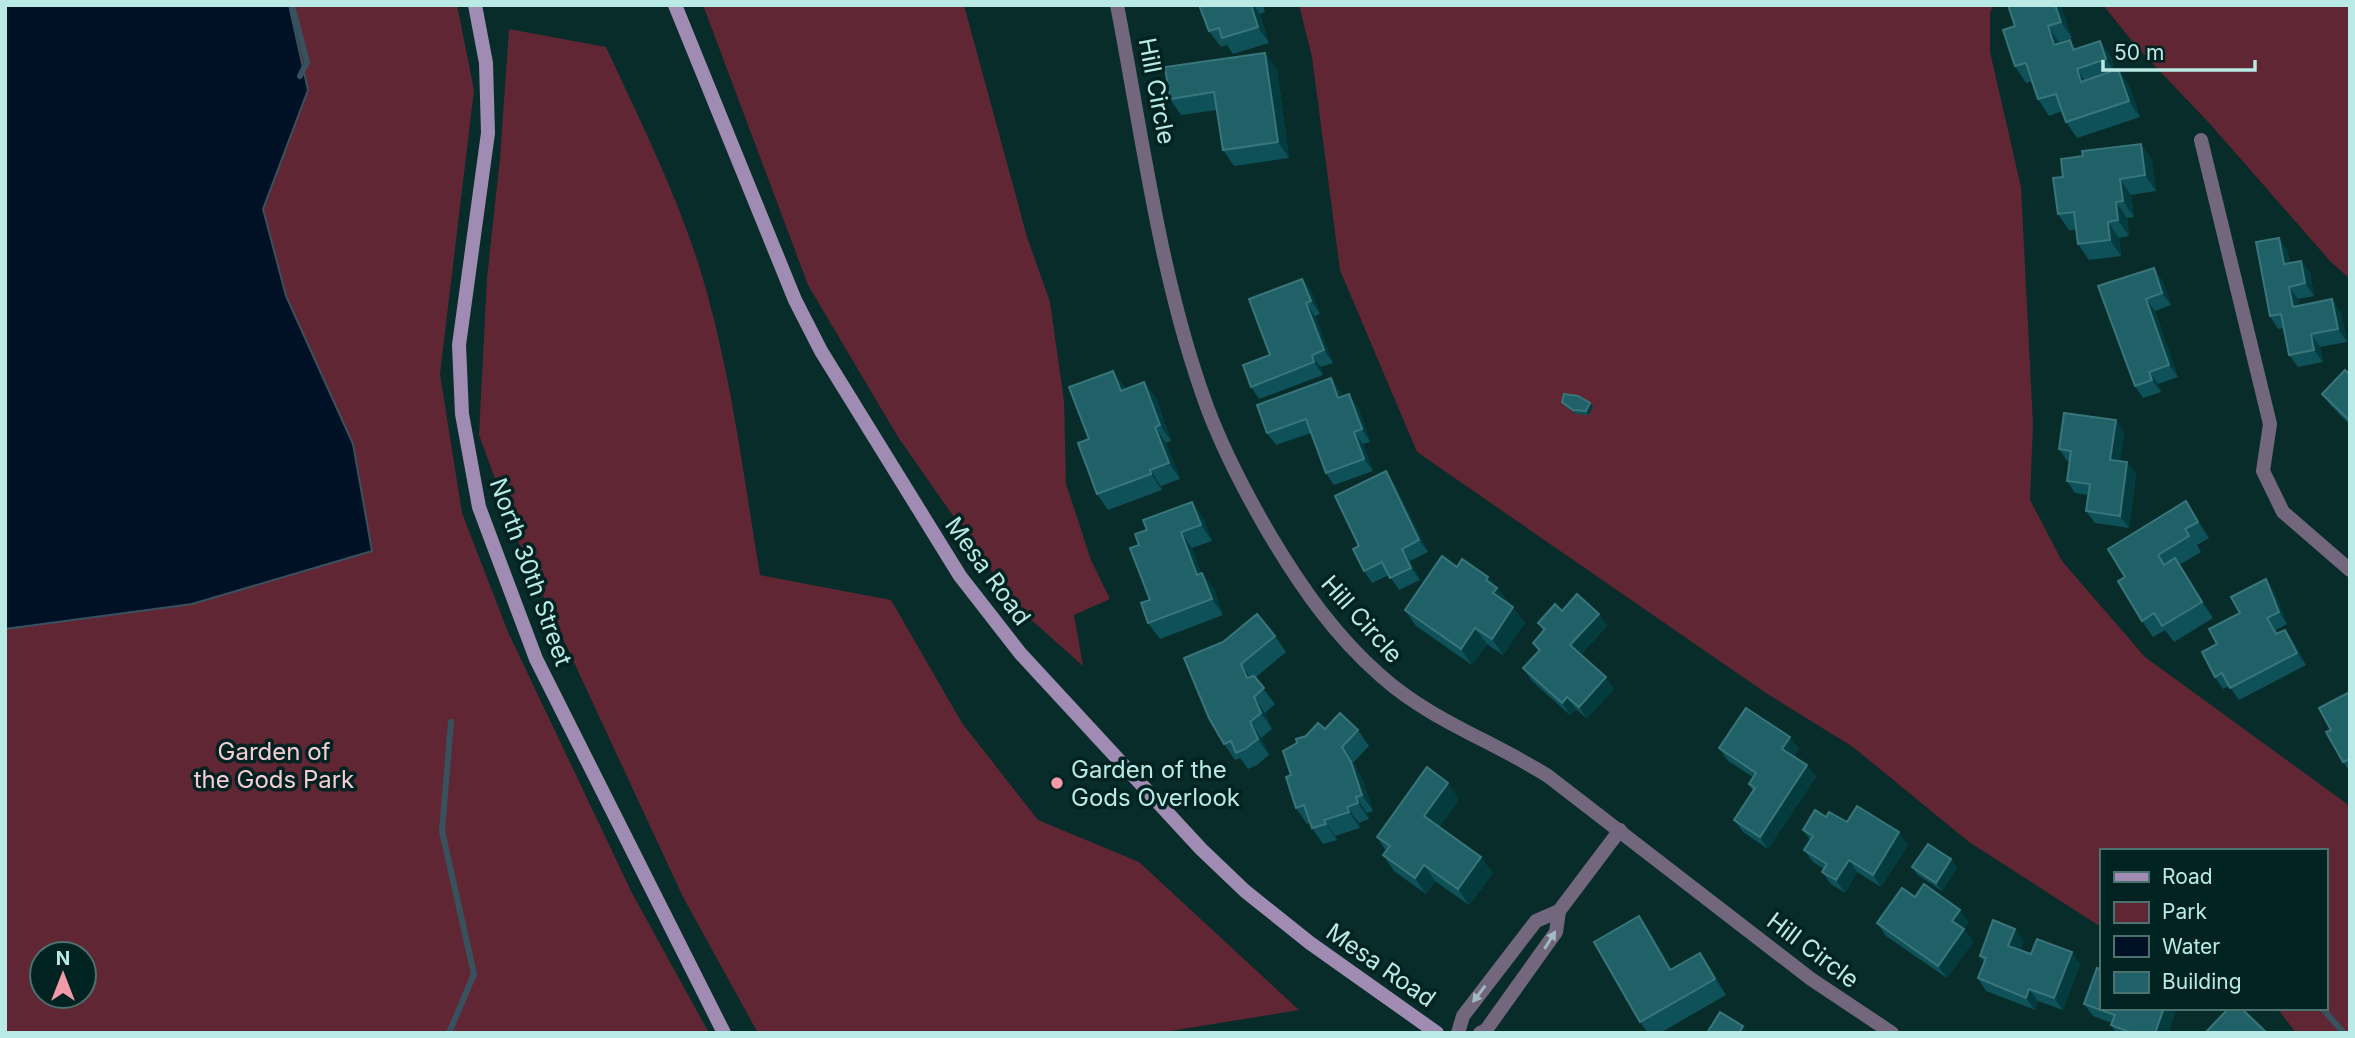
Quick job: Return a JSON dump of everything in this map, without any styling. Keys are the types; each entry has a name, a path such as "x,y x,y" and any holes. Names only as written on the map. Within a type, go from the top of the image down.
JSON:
{"main road":[{"name":"North 30th Street","path":"475,5 486,63 488,133 459,345 462,414 478,507 536,659 724,1033"},
{"name":"Mesa Road","path":"675,5 795,300 821,351 925,523 968,586 1055,692 1201,849 1245,891 1348,972 1437,1033"}],"street":[{"name":"Hill Circle","path":"1117,5 1170,278 1190,356 1231,463 1280,552 1323,617 1382,678 1449,723 1518,757 1620,830 1811,979 1892,1033"},
{"path":"2201,140 2270,424 2263,471 2283,512 2350,570"},
{"path":"1480,1033 1486,1030 1523,980 1556,932 1559,911 1620,830"},
{"path":"1458,1033 1463,1016 1536,920 1559,911"},
{"path":"1502,965 1523,980"}],"green space":[{"name":"Garden of the Gods Park","path":"5,5 457,5 474,90 440,374 462,513 508,632 632,893 709,1033 5,1033"},
{"path":"703,5 964,5 1027,237 1050,302 1064,401 1066,484 1091,560 1110,599 1074,615 1083,666 1016,606 898,437 808,285"},
{"path":"1299,5 1993,5 1990,13 1990,52 2021,187 2033,424 2030,500 2062,561 2145,657 2350,806 2350,1033 2296,1033 2279,1010 2327,1010 2327,849 2100,849 2100,926 1969,842 1853,747 1766,693 1417,452 1340,270 1312,57"},
{"path":"2103,5 2350,5 2350,279 2330,261 2211,125 2136,46"},
{"path":"509,29 606,47 648,138 687,230 716,328 737,433 760,575 891,600 962,723 1038,820 1139,862 1299,1010 1158,1033 758,1033 683,897 519,544 479,435 487,278 500,158"}],"water":[{"path":"5,5 289,5 308,90 263,209 286,296 353,444 372,551 192,604 5,629"}],"building":[{"path":"1199,5 1251,5 1258,27 1222,38 1219,28 1209,31"},
{"path":"2008,5 2055,5 2061,22 2048,26 2054,45 2070,40 2073,50 2100,41 2106,59 2077,69 2081,82 2118,69 2129,101 2066,122 2056,94 2038,99 2026,63 2015,66 2003,30 2015,26"},
{"path":"1265,53 1278,142 1223,150 1214,92 1170,99 1165,67"},
{"path":"2141,144 2145,175 2120,179 2123,201 2116,202 2118,220 2108,222 2110,240 2078,244 2074,212 2058,214 2053,178 2063,177 2061,159 2083,156 2082,151"},
{"path":"2279,238 2284,264 2301,261 2305,283 2289,287 2293,307 2332,299 2338,329 2311,334 2314,350 2289,355 2281,314 2270,316 2256,242"},
{"path":"2154,268 2162,293 2146,299 2169,365 2149,372 2152,380 2135,386 2098,286"},
{"path":"1302,279 1311,301 1306,303 1324,350 1312,355 1314,362 1251,387 1243,365 1270,355 1249,299"},
{"path":"2345,370 2350,375 2350,421 2322,394"},
{"path":"1113,371 1121,391 1144,382 1160,425 1155,427 1169,463 1150,470 1151,474 1097,494 1078,443 1089,439 1069,387"},
{"path":"1331,378 1338,398 1349,394 1362,429 1354,432 1364,459 1326,473 1306,419 1267,433 1257,405"},
{"path":"1564,394 1578,396 1590,403 1586,411 1573,410 1562,402"},
{"path":"2064,413 2116,420 2110,460 2127,462 2120,516 2086,511 2090,484 2067,481 2071,451 2059,449"},
{"path":"1386,471 1419,540 1402,549 1411,568 1390,578 1382,562 1364,571 1353,549 1359,546 1335,496"},
{"path":"2186,501 2198,522 2185,529 2189,536 2158,555 2164,565 2175,558 2202,602 2162,626 2154,613 2142,621 2118,581 2125,577 2108,549"},
{"path":"1192,502 1201,525 1181,532 1197,575 1202,573 1212,599 1148,623 1141,603 1150,600 1130,548 1139,545 1135,534 1147,530 1143,520"},
{"path":"1442,556 1457,567 1462,559 1488,577 1486,580 1497,588 1493,593 1513,607 1492,639 1475,628 1461,649 1405,610"},
{"path":"2266,579 2279,612 2267,618 2276,634 2285,630 2297,653 2230,688 2222,673 2215,677 2202,652 2217,644 2209,629 2240,613 2231,597"},
{"path":"1577,594 1599,614 1570,645 1606,677 1579,707 1567,697 1562,703 1523,668 1540,650 1533,643 1545,629 1538,623 1555,604 1562,611"},
{"path":"1257,614 1275,636 1241,664 1247,678 1254,676 1264,688 1254,697 1261,713 1250,722 1258,739 1236,753 1231,741 1224,744 1209,718 1184,658 1223,642"},
{"path":"2350,692 2350,759 2343,762 2326,732 2331,730 2319,708"},
{"path":"1746,708 1790,737 1782,749 1807,765 1760,837 1734,820 1755,788 1749,784 1756,773 1719,748"},
{"path":"1340,713 1358,730 1342,747 1351,762 1362,795 1356,797 1358,803 1347,807 1349,812 1324,820 1326,824 1312,828 1304,805 1296,808 1286,777 1291,775 1283,751 1297,743 1296,739 1306,736 1318,723 1325,729"},
{"path":"1427,767 1448,783 1424,816 1481,857 1458,889 1424,865 1415,878 1383,855 1390,846 1377,837"},
{"path":"1857,806 1899,832 1873,875 1849,860 1836,880 1822,872 1827,864 1804,850 1813,836 1803,830 1815,810 1826,817 1829,812 1847,822"},
{"path":"1928,844 1951,859 1936,883 1912,867"},
{"path":"1924,884 1960,910 1952,921 1964,929 1938,966 1877,923 1902,888 1915,897"},
{"path":"1639,916 1670,970 1700,953 1715,979 1640,1022 1594,942"},
{"path":"1993,920 2015,929 2008,946 2031,954 2037,939 2072,952 2054,998 2029,989 2026,998 1978,978 1986,958 1980,956"},
{"path":"2097,968 2100,969 2100,1010 2084,1004"},
{"path":"2101,1010 2163,1010 2155,1033 2132,1033 2111,1025 2115,1015"},
{"path":"2227,1010 2243,1010 2267,1033 2205,1033"},
{"path":"1720,1012 1743,1026 1739,1033 1707,1033"}],"waterway":[{"path":"292,5 307,62 300,76"},
{"path":"449,1033 474,974 442,831 451,722"},
{"path":"2324,1010 2344,1033"}],"place":[{"name":"Garden of the Gods Overlook","path":"1057,783"}]}
